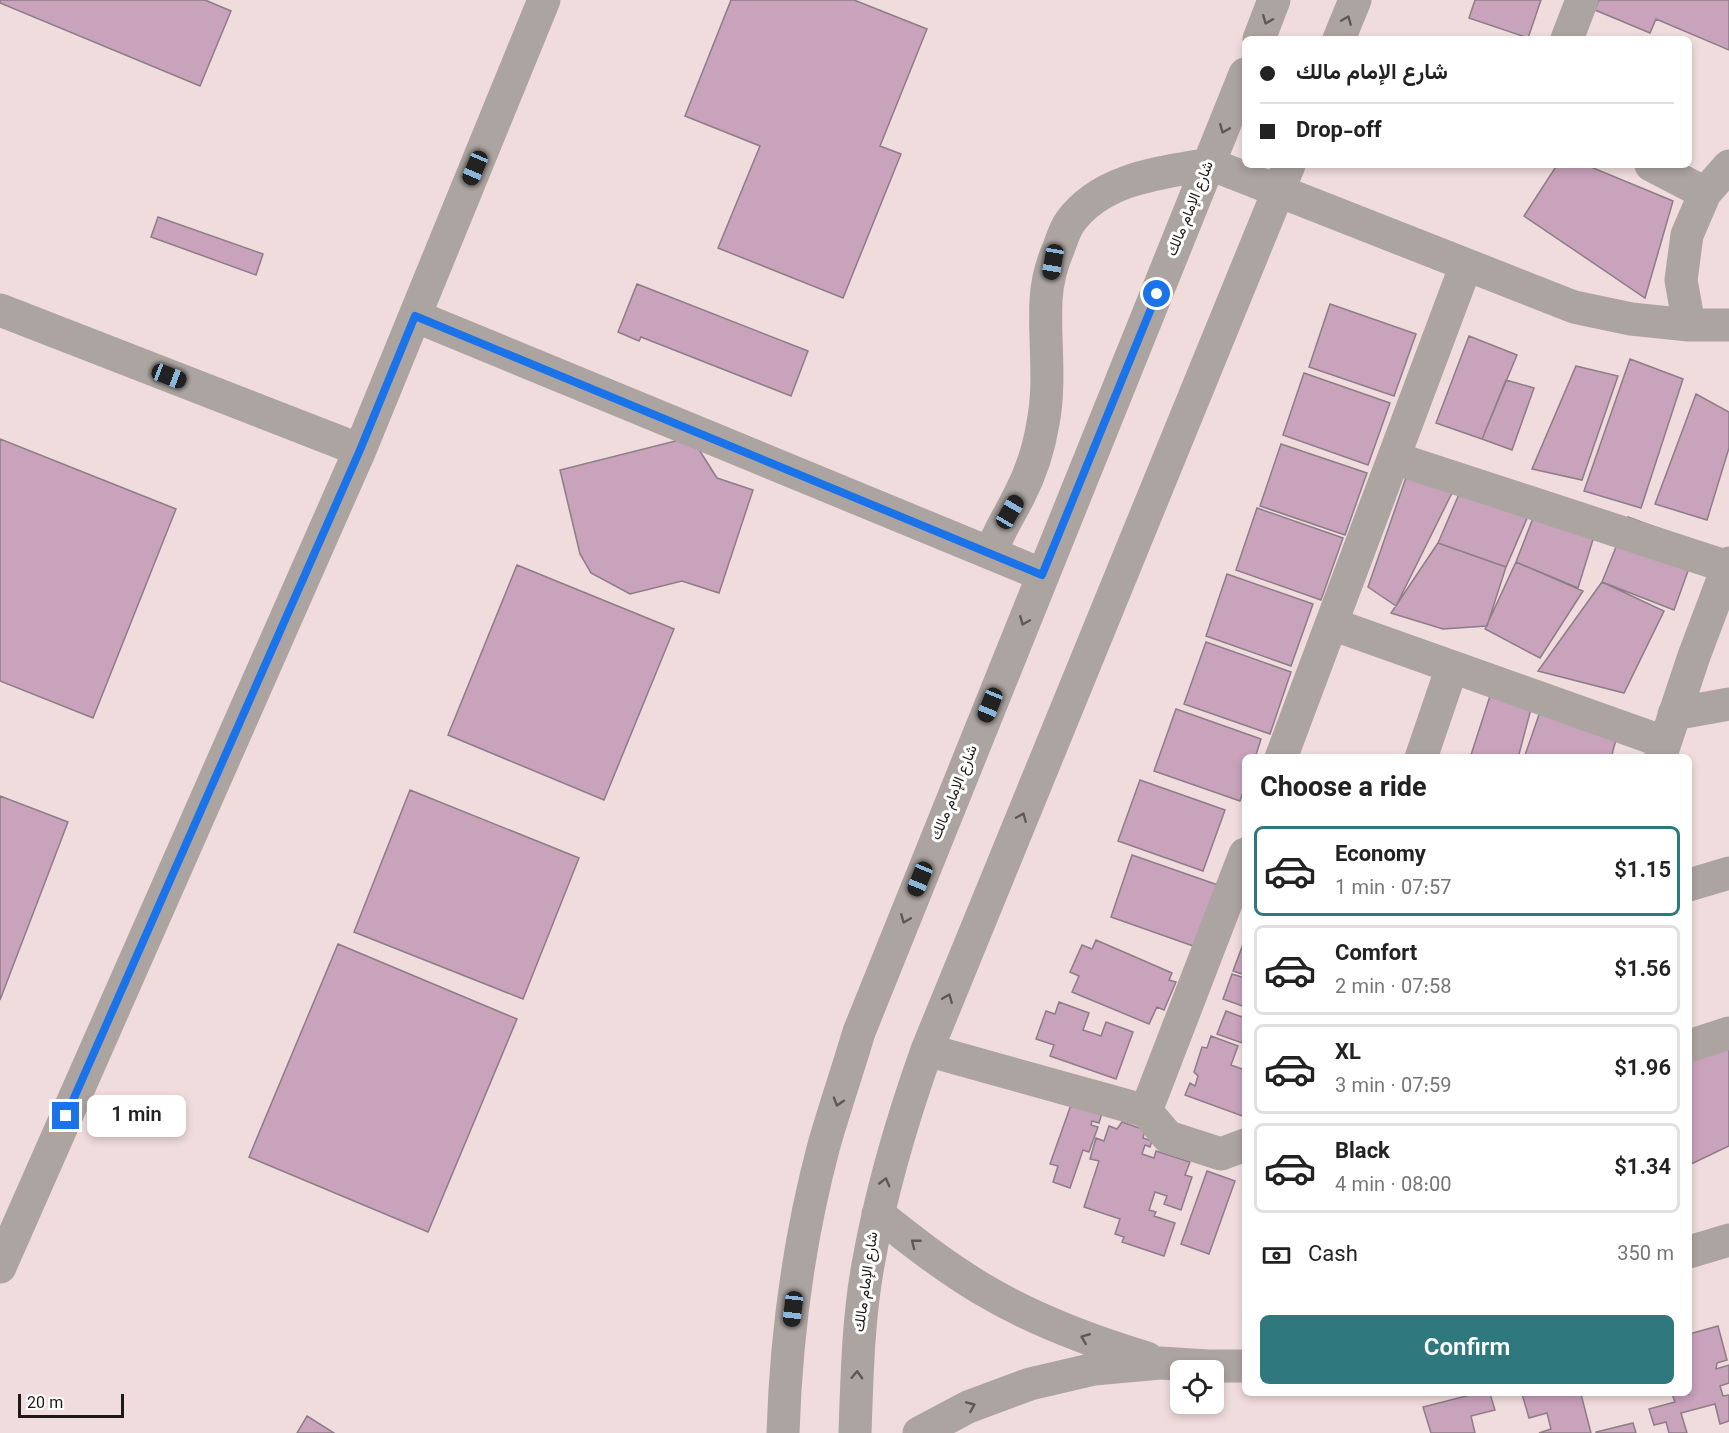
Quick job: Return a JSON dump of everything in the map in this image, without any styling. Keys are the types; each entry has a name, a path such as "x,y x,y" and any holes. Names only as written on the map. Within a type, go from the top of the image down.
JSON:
{"street":[{"path":"0,1267 360,450 544,0"},
{"path":"1260,36 1274,0"},
{"path":"1340,36 1355,0"},
{"path":"1568,36 1582,0"},
{"name":"شارع الإمام مالك","path":"783,1433 785,1380 799,1262 824,1146 859,1032 1242,82"},
{"path":"991,553 998,532 1019,496 1038,450 1048,386 1046,298 1053,262 1069,223 1089,202 1111,188 1153,174 1210,164 1284,177 1466,265 1575,308 1631,319 1689,325 1729,325"},
{"path":"1689,325 1681,280 1687,235 1706,193 1729,166"},
{"path":"1657,168 1706,193"},
{"name":"شارع الإمام مالك","path":"855,1433 857,1351 867,1267 902,1121 927,1050 1284,177"},
{"path":"1283,754 1466,265"},
{"path":"0,310 360,450"},
{"path":"415,316 1042,575"},
{"path":"1394,458 1728,565 1666,738"},
{"path":"1332,624 1452,667 1666,738 1729,704"},
{"path":"1422,754 1452,667"},
{"path":"1146,1111 1242,862"},
{"path":"1692,884 1729,873"},
{"path":"1692,1045 1729,1033"},
{"path":"927,1050 1146,1111 1168,1137 1221,1154 1242,1146"},
{"path":"878,1214 928,1254 982,1289 1039,1319 1099,1344 1160,1363"},
{"path":"1692,1251 1729,1240"},
{"path":"919,1433 968,1407 1030,1384 1094,1369 1160,1363 1242,1366"}],"building":[{"path":"0,0 205,0 231,11 200,86 0,3"},
{"path":"731,0 854,0 927,29 880,146 901,154 843,298 718,248 760,146 685,116"},
{"path":"1475,0 1541,0 1529,36 1522,36 1469,18"},
{"path":"1599,0 1729,0 1729,50 1656,19 1650,33 1595,10"},
{"path":"1555,168 1593,168 1673,201 1645,298 1524,216"},
{"path":"158,217 263,254 256,275 151,237"},
{"path":"637,284 808,351 791,396 641,337 639,341 618,332"},
{"path":"1330,304 1416,334 1394,396 1309,367"},
{"path":"1469,336 1517,355 1482,439 1436,423"},
{"path":"1630,359 1683,379 1641,508 1584,491"},
{"path":"1576,366 1618,376 1582,480 1532,469"},
{"path":"1304,373 1390,403 1368,465 1283,435"},
{"path":"1506,380 1534,388 1512,450 1482,439"},
{"path":"1696,394 1729,412 1729,448 1707,520 1655,504"},
{"path":"691,437 717,478 753,490 719,593 682,581 630,594 591,573 580,554 560,470"},
{"path":"0,439 176,509 93,718 0,681"},
{"path":"1281,444 1367,473 1345,535 1260,506"},
{"path":"1409,469 1456,485 1396,606 1368,587"},
{"path":"1469,471 1538,493 1506,567 1438,543"},
{"path":"1257,508 1343,538 1321,600 1236,570"},
{"path":"1535,513 1595,533 1578,588 1516,562"},
{"path":"1628,517 1698,543 1674,610 1602,582"},
{"path":"1438,543 1506,567 1487,626 1443,629 1391,613"},
{"path":"1516,562 1583,591 1540,658 1485,629"},
{"path":"517,565 674,629 604,800 448,735"},
{"path":"1227,574 1313,604 1291,666 1206,636"},
{"path":"1602,582 1664,611 1624,693 1538,671"},
{"path":"1206,642 1291,672 1270,734 1184,704"},
{"path":"1491,693 1531,709 1519,754 1471,754"},
{"path":"1542,706 1617,736 1612,754 1525,754"},
{"path":"1176,709 1261,739 1256,754 1242,754 1240,801 1154,771"},
{"path":"1140,780 1225,810 1203,871 1118,841"},
{"path":"410,790 579,858 523,999 354,932"},
{"path":"0,796 68,822 0,1000"},
{"path":"1132,855 1218,885 1196,947 1111,917"},
{"path":"1096,940 1172,973 1169,980 1176,982 1164,1010 1157,1007 1149,1024 1072,992 1079,976 1070,972 1082,945 1092,949"},
{"path":"338,944 517,1019 428,1232 249,1157"},
{"path":"1242,947 1242,974 1233,971"},
{"path":"1232,974 1242,977 1242,1006 1223,999"},
{"path":"1059,1002 1089,1013 1083,1030 1101,1036 1106,1022 1133,1032 1116,1079 1050,1056 1054,1045 1036,1039 1046,1011 1055,1014"},
{"path":"1226,1011 1242,1017 1242,1043 1217,1034"},
{"path":"1211,1036 1238,1046 1231,1065 1242,1069 1242,1116 1185,1095 1190,1083 1195,1086 1198,1076 1194,1072 1202,1047 1207,1048"},
{"path":"1729,1042 1729,1146 1692,1164 1692,1060"},
{"path":"1072,1102 1102,1113 1099,1123 1092,1121 1091,1125 1098,1127 1089,1152 1083,1150 1070,1188 1053,1182 1058,1166 1050,1164"},
{"path":"1122,1122 1145,1130 1143,1138 1152,1141 1150,1147 1145,1145 1142,1154 1154,1158 1156,1151 1190,1162 1185,1175 1192,1177 1181,1210 1164,1204 1167,1196 1155,1192 1149,1210 1156,1212 1154,1216 1175,1223 1164,1256 1122,1242 1124,1237 1115,1234 1120,1219 1084,1207 1099,1161 1090,1159 1096,1138 1104,1141 1109,1126 1117,1129"},
{"path":"1207,1171 1235,1181 1209,1254 1181,1244"},
{"path":"1718,1326 1727,1360 1717,1363 1716,1369 1729,1365 1729,1383 1720,1386 1723,1396 1729,1395 1729,1421 1720,1424 1715,1404 1681,1413 1687,1433 1669,1433 1666,1422 1654,1425 1649,1409 1675,1402 1673,1396 1692,1396 1692,1333"},
{"path":"1466,1396 1491,1396 1495,1410 1471,1416 1475,1433 1431,1433 1423,1407"},
{"path":"1523,1396 1582,1396 1591,1433 1539,1433 1551,1429 1547,1413 1529,1418"},
{"path":"307,1416 334,1433 297,1433"},
{"path":"1633,1423 1636,1433 1596,1433 1596,1432"}],"route":[{"path":"66,1116 360,450 415,316 1042,575 1157,294"}]}
